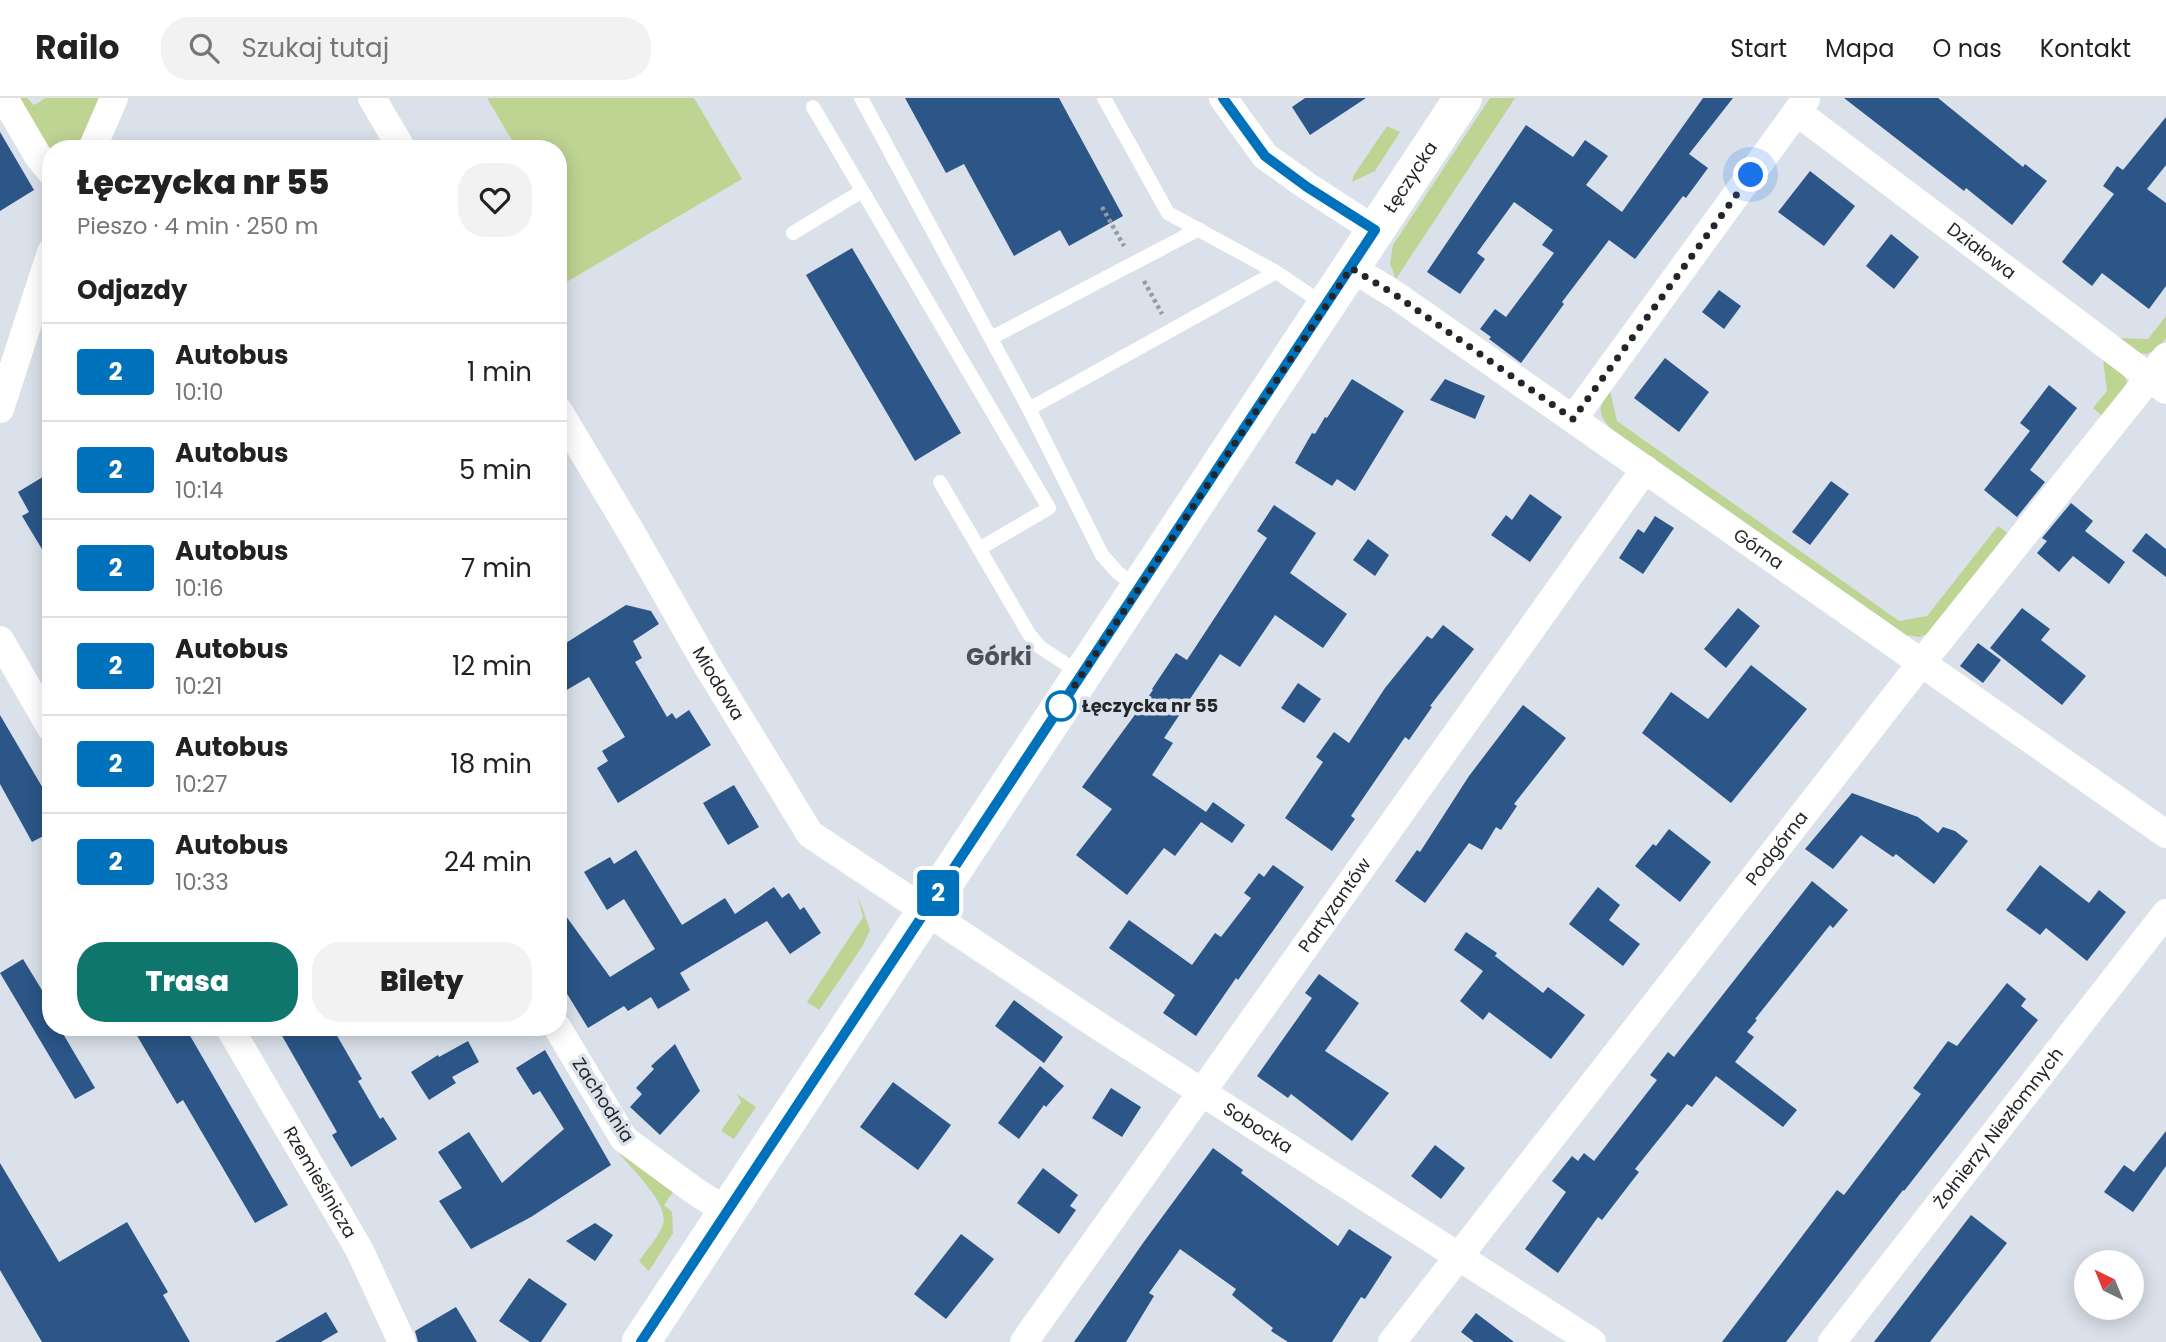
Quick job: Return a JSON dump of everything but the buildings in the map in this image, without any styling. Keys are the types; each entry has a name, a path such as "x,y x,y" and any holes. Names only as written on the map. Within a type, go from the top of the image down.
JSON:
{"main road":[{"name":"Łęczycka","path":"641,1342 1462,98"}],"street":[{"path":"4,98 42,162"},
{"path":"96,140 114,98"},
{"path":"372,98 397,140"},
{"path":"1223,98 1265,156 1307,187 1375,230"},
{"path":"1573,419 1802,105"},
{"name":"Działowa","path":"1802,105 2160,375"},
{"name":"Górna","path":"1351,268 1394,294 2166,834"},
{"path":"0,409 42,280"},
{"name":"Podgórna","path":"1391,1342 1922,662 2160,375"},
{"name":"Miodowa","path":"567,425 705,662 810,834 925,912"},
{"name":"Partyzantów","path":"1024,1342 1645,469"},
{"path":"0,640 11,688 42,720"},
{"name":"Sobocka","path":"925,912 1592,1342"},
{"name":"Żołnierzy Niezłomnych","path":"1832,1342 2166,913"},
{"name":"Rzemieślnicza","path":"234,1036 359,1249 402,1342"},
{"name":"Zachodnia","path":"562,1036 624,1139 727,1212"}],"lane":[{"path":"862,98 1029,408 1102,555 1118,573 1140,588"},
{"path":"1104,98 1168,213 1276,272 1326,306"},
{"path":"813,107 1049,508 979,549"},
{"path":"793,233 862,191"},
{"path":"991,338 1199,229"},
{"path":"1029,408 1276,272"},
{"path":"940,482 1029,634 1040,648 1083,675"}],"green space":[{"path":"19,98 27,98 34,105 46,98 99,98 81,140 43,140"},
{"path":"487,98 694,98 742,179 567,282 567,140 512,140"},
{"path":"1490,98 1515,98 1396,279 1390,264 1393,245"},
{"path":"1387,126 1400,132 1375,171 1352,182 1354,175"},
{"path":"2166,316 2166,338 2159,347 2147,354 2137,353 2114,338 2148,339"},
{"path":"2103,359 2122,373 2127,381 2124,391 2103,417 2093,408 2107,391"},
{"path":"1610,391 1617,421 1899,621 1927,616 1998,526 2010,535 1933,631 1920,637 1906,635 1611,429 1601,410"},
{"path":"857,893 870,930 862,947 819,1010 807,1002 863,917"},
{"path":"737,1094 756,1107 734,1139 721,1131 741,1102"},
{"path":"617,1151 673,1192 664,1205 672,1212 673,1233 649,1271 639,1261 659,1234 664,1216 655,1196"}],"bus line":[{"name":"2","path":"641,1342 1375,230 1307,187 1265,156 1223,98"}],"place":[{"name":"Łęczycka nr 55","path":"1061,706"}],"district":[{"name":"Górki","path":"999,657"}],"route":[{"path":"1061,706 1351,268 1394,294 1573,419 1751,175"}]}
